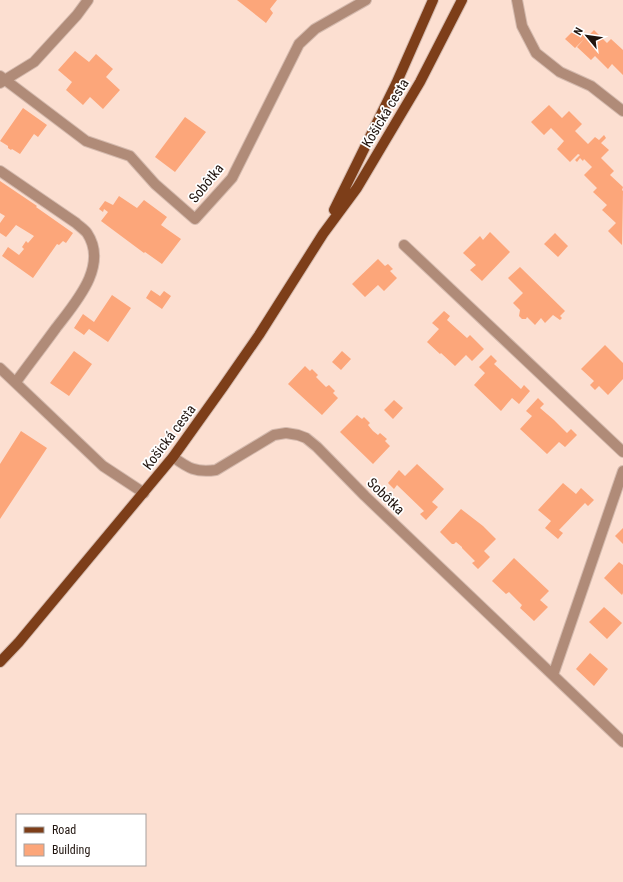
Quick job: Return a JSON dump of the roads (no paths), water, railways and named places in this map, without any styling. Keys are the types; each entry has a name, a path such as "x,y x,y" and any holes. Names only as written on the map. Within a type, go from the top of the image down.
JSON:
{"main road":[{"name":"Košická cesta","path":"322,234 396,84 433,0"},
{"name":"Košická cesta","path":"0,662 19,642 144,493 173,457 223,387 259,334 322,234 357,188 423,76 462,0"}],"street":[{"name":"Sobôtka","path":"88,0 77,15 34,62 1,80 86,141 130,156 155,184 195,219 232,178 299,44 315,29 366,0"},
{"path":"517,0 522,26 536,53 560,72 591,86 623,111"},
{"path":"0,171 76,223 87,232 93,246 94,262 92,272 83,292 16,382"},
{"path":"404,245 623,452"},
{"path":"0,368 103,466 144,493"},
{"name":"Sobôtka","path":"173,457 187,467 197,471 216,470 274,435 286,433 306,438 623,742"},
{"path":"553,675 623,471"}]}
